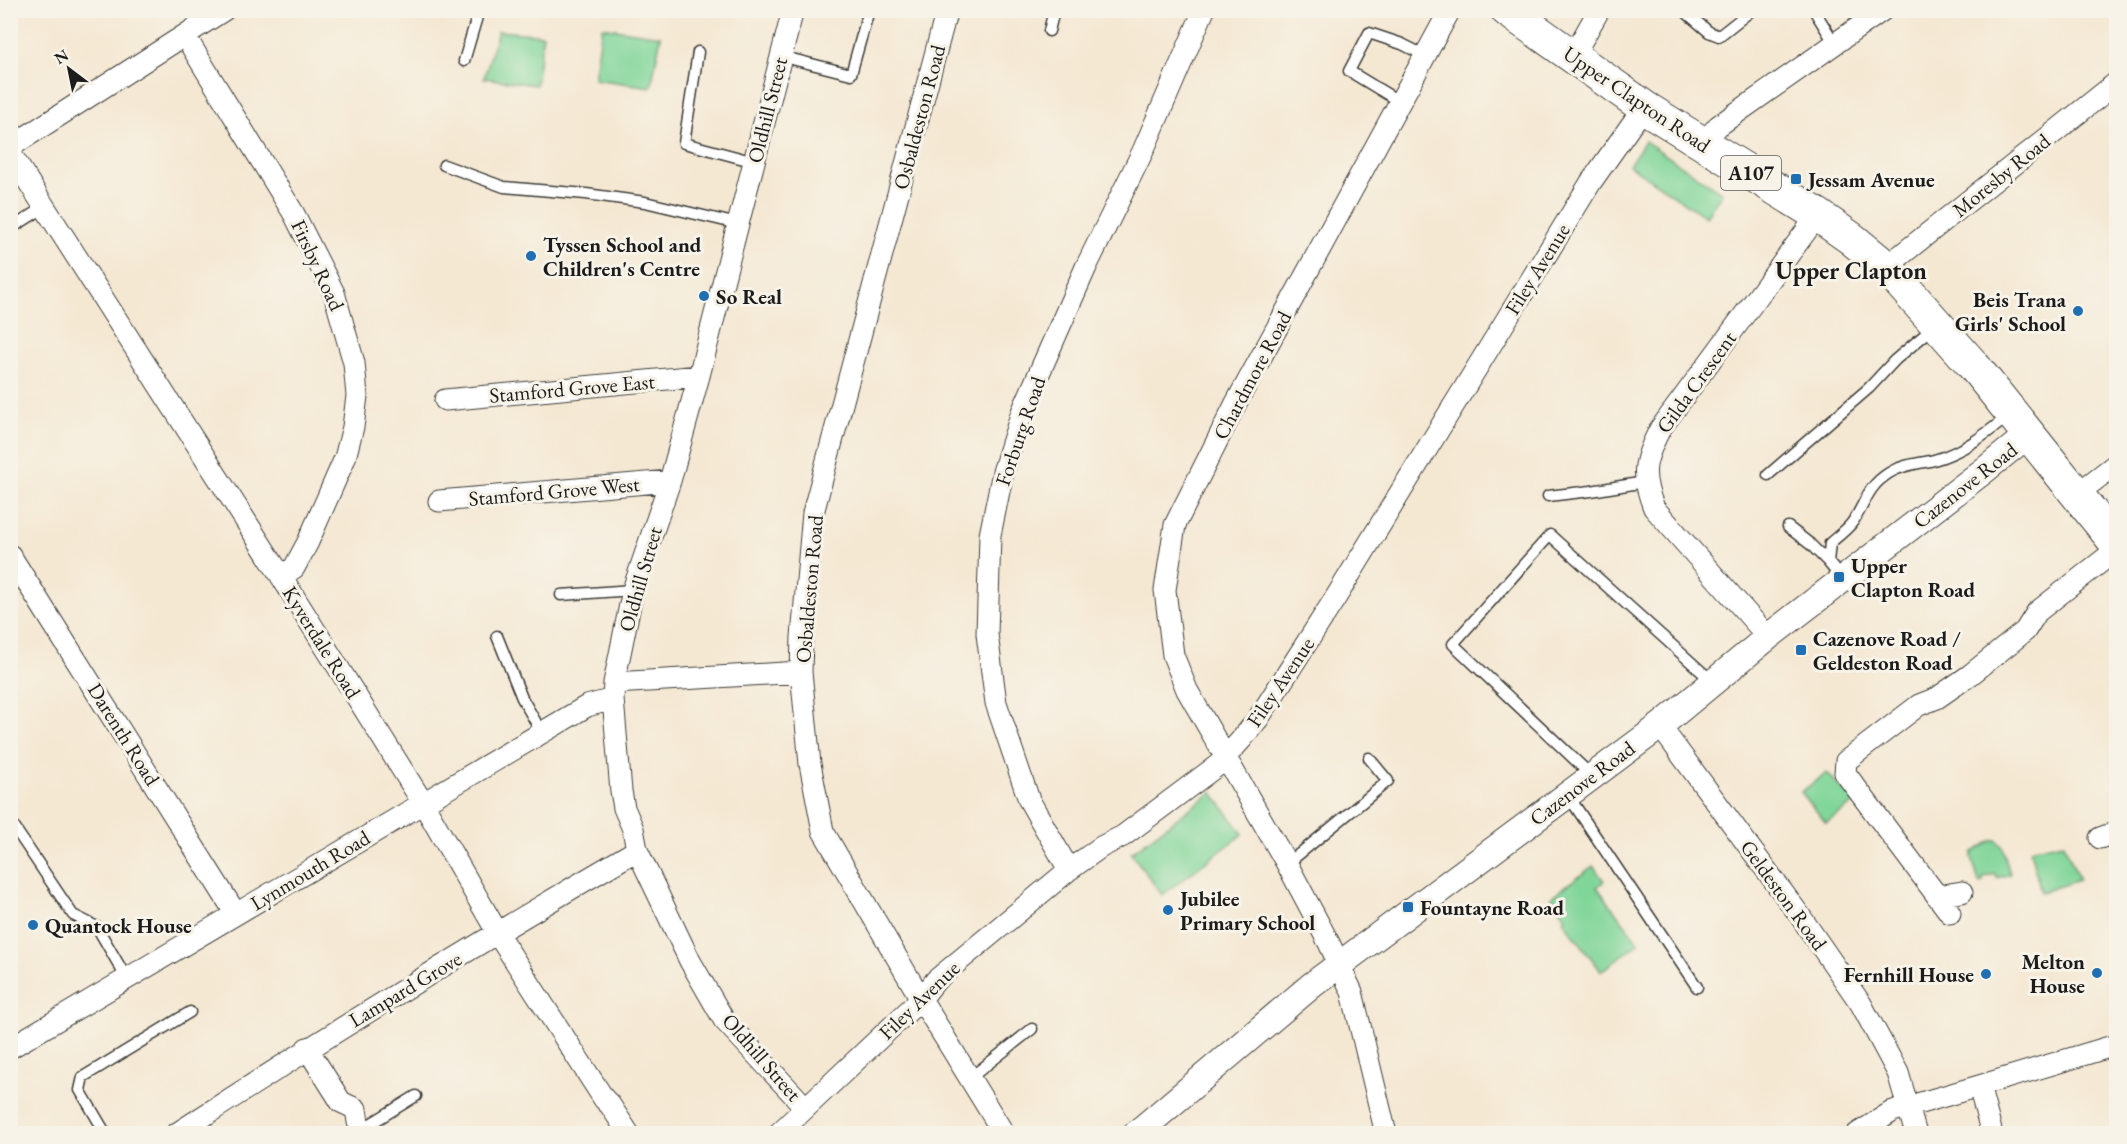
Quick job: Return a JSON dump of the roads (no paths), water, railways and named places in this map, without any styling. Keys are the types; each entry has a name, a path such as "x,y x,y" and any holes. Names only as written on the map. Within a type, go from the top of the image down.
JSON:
{"highway":[{"name":"Upper Clapton Road","path":"1507,10 1644,107 1818,215 1886,267 1973,365 2116,543"}],"street":[{"path":"10,147 224,10"},
{"name":"Oldhill Street","path":"793,10 699,376 670,481 633,590 613,691 621,791 637,850 690,960 724,1020 805,1107"},
{"name":"Osbaldeston Road","path":"947,10 813,513 801,672 810,764 823,831 921,999 1004,1134"},
{"name":"Forburg Road","path":"1069,870 1029,800 996,703 987,634 990,535 1003,472 1022,412 1086,267 1143,151 1204,10"},
{"name":"Chardmore Road","path":"1225,758 1186,690 1173,655 1165,590 1175,525 1241,393 1450,10"},
{"path":"1573,56 1599,10"},
{"path":"1703,144 1718,126 1882,10"},
{"name":"Firsby Road","path":"185,36 294,214 334,293 354,363 357,396 345,458 294,568 281,576"},
{"name":"Moresby Road","path":"1886,267 2116,83"},
{"name":"Filey Avenue","path":"778,1134 921,999 936,980 1069,870 1101,847 1123,836 1225,758 1264,709 1336,597 1585,191 1644,107"},
{"name":"Kyverdale Road","path":"10,153 281,576 423,803 497,932 629,1134"},
{"name":"Gilda Crescent","path":"1768,637 1654,508 1644,472 1649,451 1660,429 1818,215"},
{"name":"Stamford Grove East","path":"445,400 699,376"},
{"name":"Cazenove Road","path":"1136,1134 1339,964 1660,726 1768,637 1836,571 2021,424"},
{"path":"2077,494 2116,464"},
{"name":"Stamford Grove West","path":"439,501 670,481"},
{"path":"1950,914 1845,774 1846,761 1919,705 1937,698 1970,675 2025,631 2037,612 2116,550"},
{"name":"Darenth Road","path":"10,555 236,914"},
{"name":"Lynmouth Road","path":"10,1048 613,691 801,672"},
{"name":"Geldeston Road","path":"1660,726 1798,913 1861,1004 1898,1073 1916,1134"},
{"path":"1225,758 1287,864 1352,992 1386,1134"},
{"name":"Lampard Grove","path":"176,1134 307,1048 637,850"},
{"path":"1936,896 1962,892"},
{"path":"1857,1134 1886,1114 1908,1106 2116,1046"},
{"path":"307,1048 341,1102 356,1109 358,1122 364,1131"},
{"path":"1978,1086 1992,1134"}],"lane":[{"path":"464,61 479,10"},
{"path":"780,56 851,74 869,10"},
{"path":"1049,31 1054,10"},
{"path":"1690,10 1688,14 1709,32 1719,36 1752,10"},
{"path":"1814,10 1835,44"},
{"path":"1400,102 1349,71 1368,33 1402,44 1424,55"},
{"path":"698,52 684,143 755,162"},
{"path":"444,165 504,187 645,202 738,224"},
{"path":"10,229 45,207"},
{"path":"1768,475 1936,325"},
{"path":"1836,571 1830,543 1852,524 1869,491 1879,480 1904,466 1934,460 1981,438 2021,424"},
{"path":"1548,496 1645,482"},
{"path":"1788,527 1810,544 1836,571"},
{"path":"1592,776 1453,644 1550,535 1713,682"},
{"path":"561,595 633,590"},
{"path":"497,636 522,698 542,733"},
{"path":"1287,864 1388,781 1369,758"},
{"path":"1567,794 1697,987"},
{"path":"10,821 73,915 97,927 128,978"},
{"path":"106,1134 80,1090 83,1077 190,1012"},
{"path":"969,1078 1032,1029"},
{"path":"364,1131 416,1096"}],"place":[{"name":"Jessam Avenue","path":"1796,179"},
{"name":"Tyssen School and Children's Centre","path":"531,256"},
{"name":"So Real","path":"704,296"},
{"name":"Beis Trana Girls' School","path":"2078,311"},
{"name":"Upper Clapton Road","path":"1839,577"},
{"name":"Cazenove Road / Geldeston Road","path":"1801,650"},
{"name":"Fountayne Road","path":"1408,907"},
{"name":"Jubilee Primary School","path":"1168,910"},
{"name":"Quantock House","path":"33,925"},
{"name":"Melton House","path":"2097,973"},
{"name":"Fernhill House","path":"1986,974"}],"district":[{"name":"Upper Clapton","path":"1851,270"}]}
